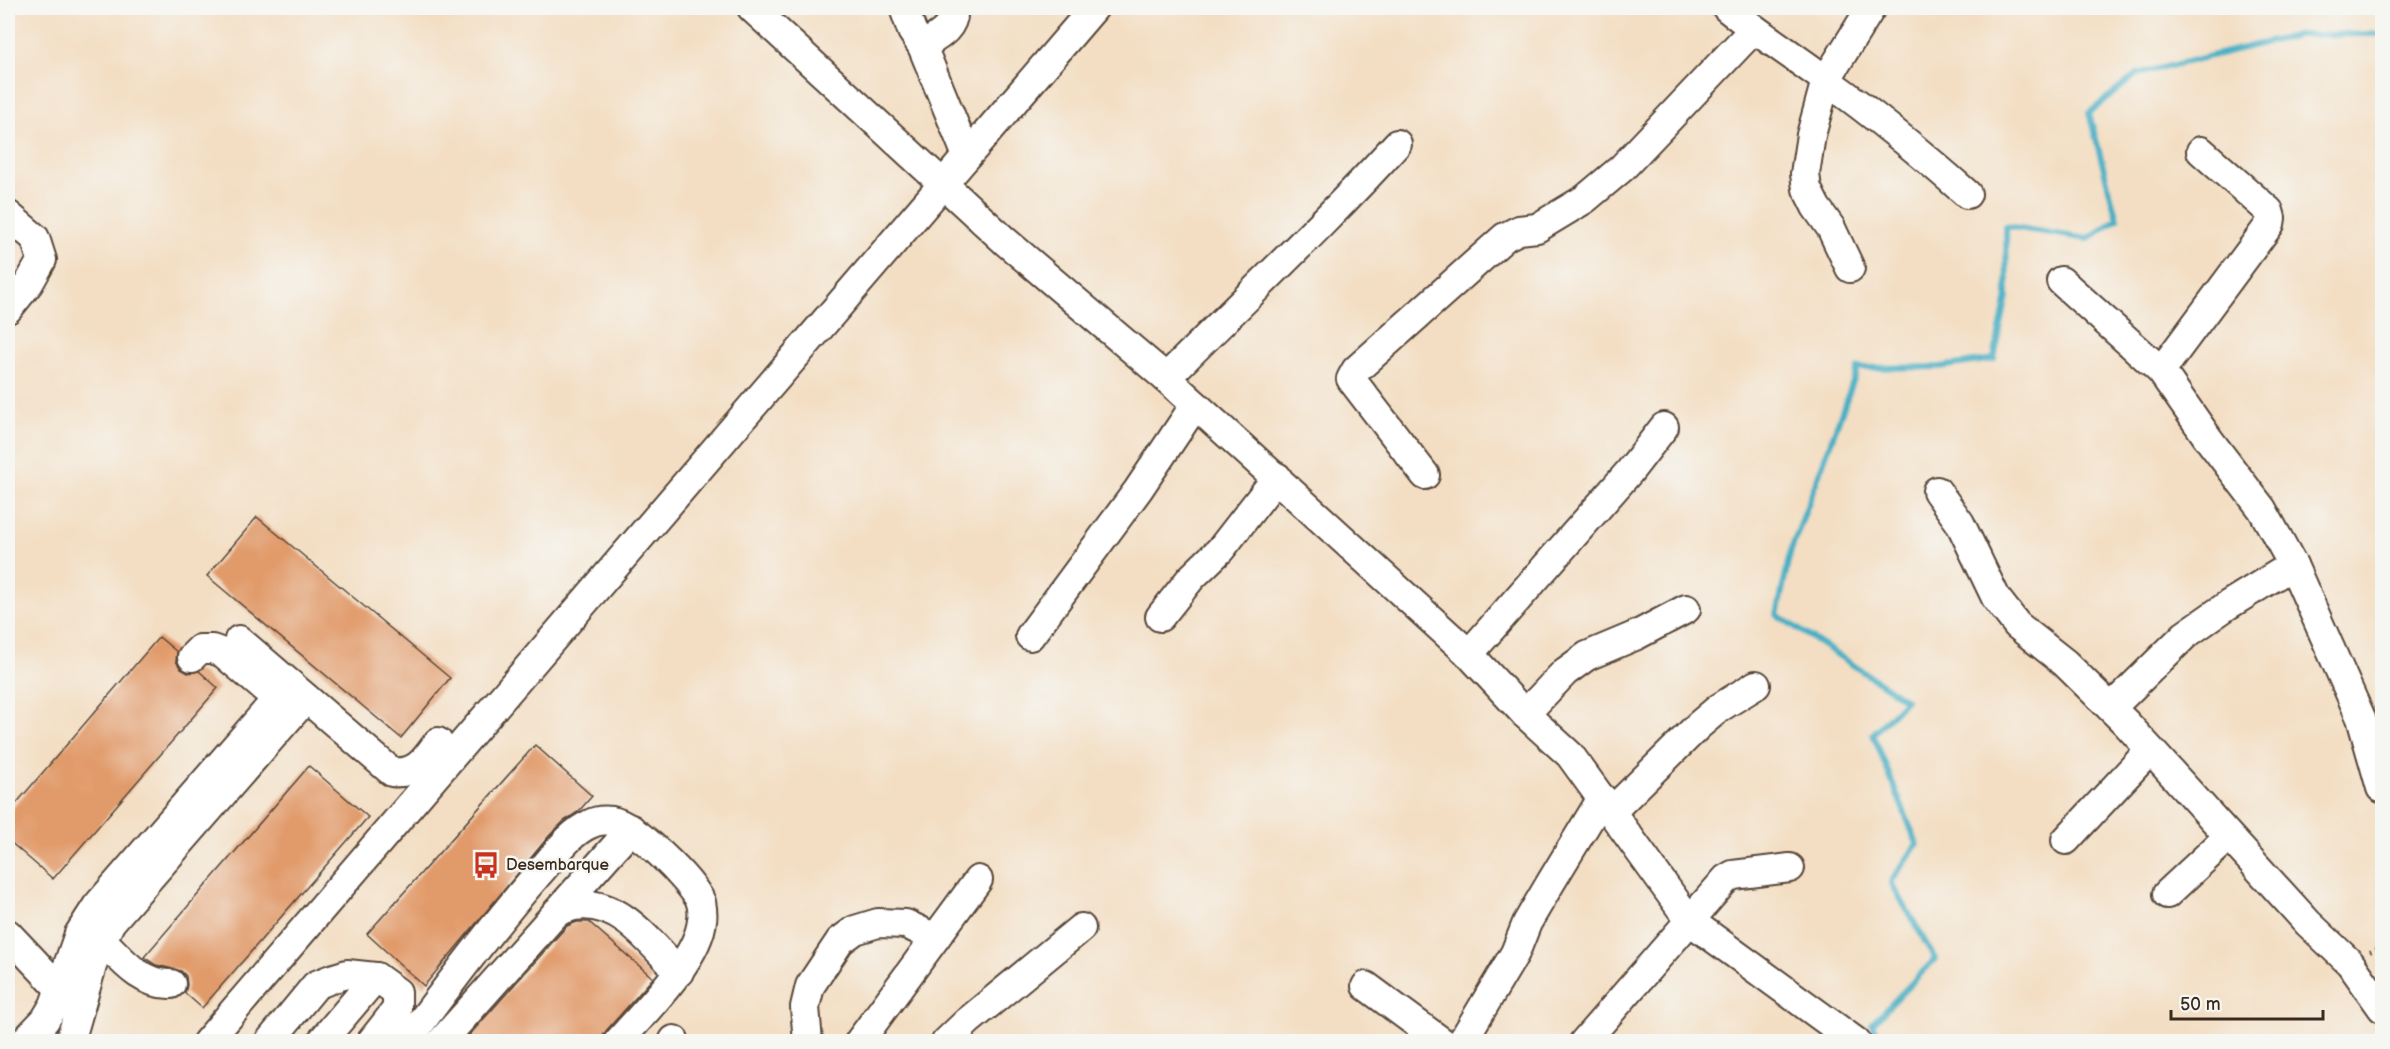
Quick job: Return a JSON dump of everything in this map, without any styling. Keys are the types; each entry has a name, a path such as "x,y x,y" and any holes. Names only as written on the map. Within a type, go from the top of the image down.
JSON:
{"street":[{"path":"752,8 1005,242 1166,378 1469,654 1525,714 1570,755 1690,921 1856,1041"},
{"path":"904,8 967,156"},
{"path":"922,46 949,28 955,16 953,8"},
{"path":"207,1041 1094,8"},
{"path":"1727,8 1901,136 1967,194"},
{"path":"1850,268 1831,228 1807,189 1805,174 1811,135 1826,80 1871,8"},
{"path":"1425,475 1351,379 1356,370 1505,237 1520,230 1537,228 1585,199 1623,168 1754,29"},
{"path":"1166,378 1315,231 1398,144"},
{"path":"2161,371 2270,224 2269,211 2201,151"},
{"path":"8,215 35,238 42,261 29,283 8,309"},
{"path":"2061,281 2161,371 2210,441 2262,508 2293,565 2361,718 2381,788"},
{"path":"1030,636 1138,490 1195,405"},
{"path":"1469,654 1615,488 1664,427"},
{"path":"1160,617 1191,578 1221,549 1277,477"},
{"path":"1937,490 1960,523 1996,598 2017,625 2065,663 2111,708 2308,923 2350,963 2382,1008"},
{"path":"2111,708 2185,635 2293,565"},
{"path":"1525,714 1566,672 1587,656 1686,609"},
{"path":"239,640 291,694"},
{"path":"192,657 200,649 212,649 223,653 291,694 392,772 404,773 415,770 454,724"},
{"path":"1462,1041 1515,953 1527,922 1551,882 1606,805 1719,708 1756,685"},
{"path":"70,1041 96,952 111,922 291,694"},
{"path":"24,1041 45,1020 54,1005 79,934 97,906 291,694"},
{"path":"2066,840 2150,750"},
{"path":"406,1041 495,924 564,845 587,825 599,820 613,821 632,829 683,877 701,903 702,920 699,935 679,972 618,1041"},
{"path":"441,1041 632,829"},
{"path":"2167,894 2228,837"},
{"path":"1584,1041 1726,879 1733,875 1790,868"},
{"path":"859,1041 978,880"},
{"path":"557,912 576,906 598,907 625,919 679,972"},
{"path":"808,1041 805,1007 810,986 840,942 855,930 878,922 906,924 935,938"},
{"path":"946,1041 1082,928"},
{"path":"8,934 59,988 82,1005"},
{"path":"102,940 144,979 158,985 171,984"},
{"path":"269,1041 316,985 347,974 376,976 397,992 397,1009 371,1041"},
{"path":"321,1041 376,976"},
{"path":"1366,986 1442,1041"}],"building":[{"path":"257,517 450,678 401,738 207,576"},
{"path":"159,637 177,652 176,661 181,669 188,673 199,671 218,688 53,879 8,840 8,813"},
{"path":"535,745 592,796 579,811 564,821 549,836 424,986 367,934"},
{"path":"309,766 368,817 202,1008 185,993 186,976 181,971 156,965 144,957"},
{"path":"577,922 589,922 653,978 606,1031 600,1041 464,1041 567,926"}],"waterway":[{"path":"1880,1042 1872,1024 1935,959 1891,882 1917,844 1873,734 1906,700 1777,615 1790,553 1858,368 1940,367 1994,359 2007,296 2006,226 2088,239 2117,219 2089,113 2137,74 2297,35 2382,34"}],"place":[{"name":"Desembarque","path":"486,865"}]}
